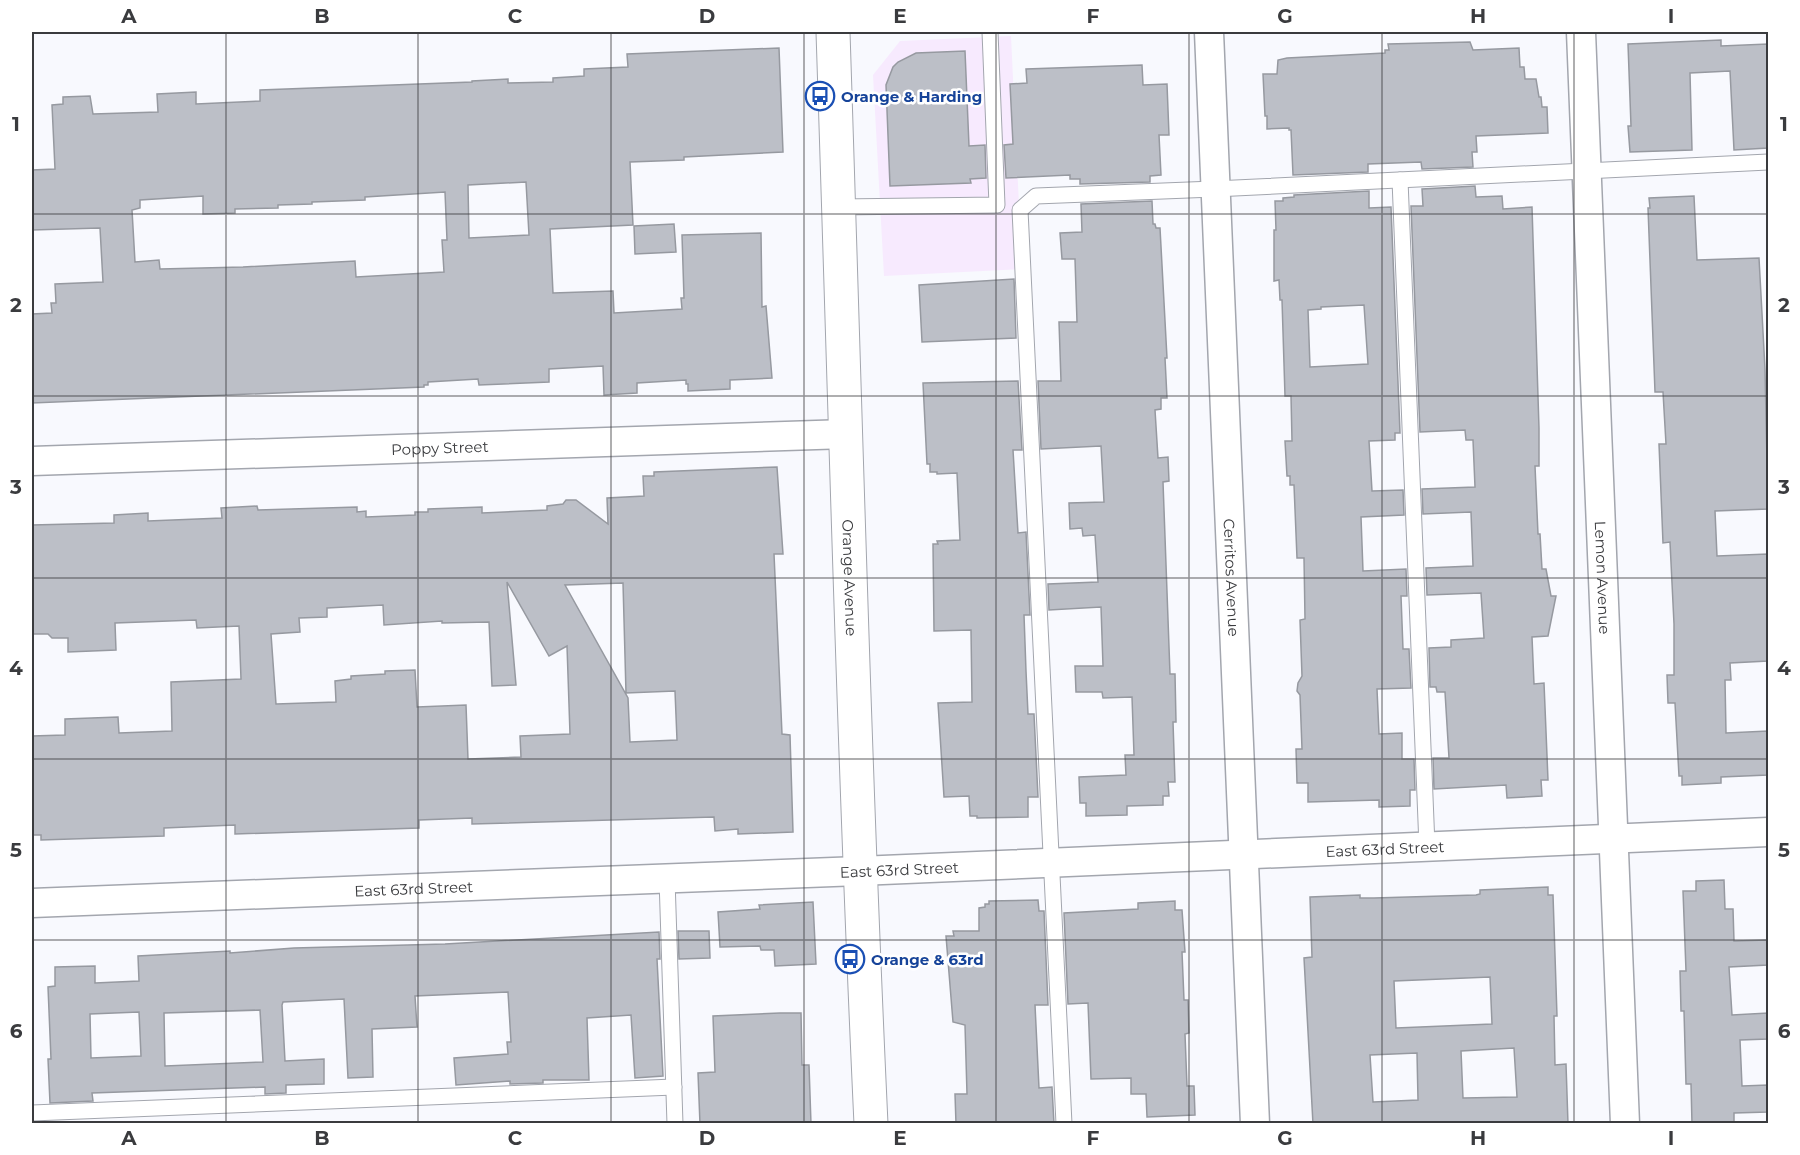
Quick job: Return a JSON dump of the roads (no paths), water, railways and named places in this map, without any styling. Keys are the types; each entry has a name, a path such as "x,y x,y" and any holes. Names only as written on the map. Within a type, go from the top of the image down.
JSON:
{"street":[{"name":"Orange Avenue","path":"833,32 859,871 871,1124"},
{"name":"Cerritos Avenue","path":"1209,32 1254,1124"},
{"name":"Lemon Avenue","path":"1581,32 1625,1124"},
{"name":"Poppy Street","path":"32,461 847,434"},
{"name":"East 63rd Street","path":"32,903 667,879 1768,832"}],"lane":[{"path":"839,207 997,205 990,32"},
{"path":"1064,1124 1020,210 1036,196 1768,162"},
{"path":"1400,180 1426,846"},
{"path":"667,879 675,1124"},
{"path":"32,1113 674,1087"}],"place":[{"name":"Orange & Harding","path":"820,96"},
{"name":"Orange & 63rd","path":"850,959"}]}
